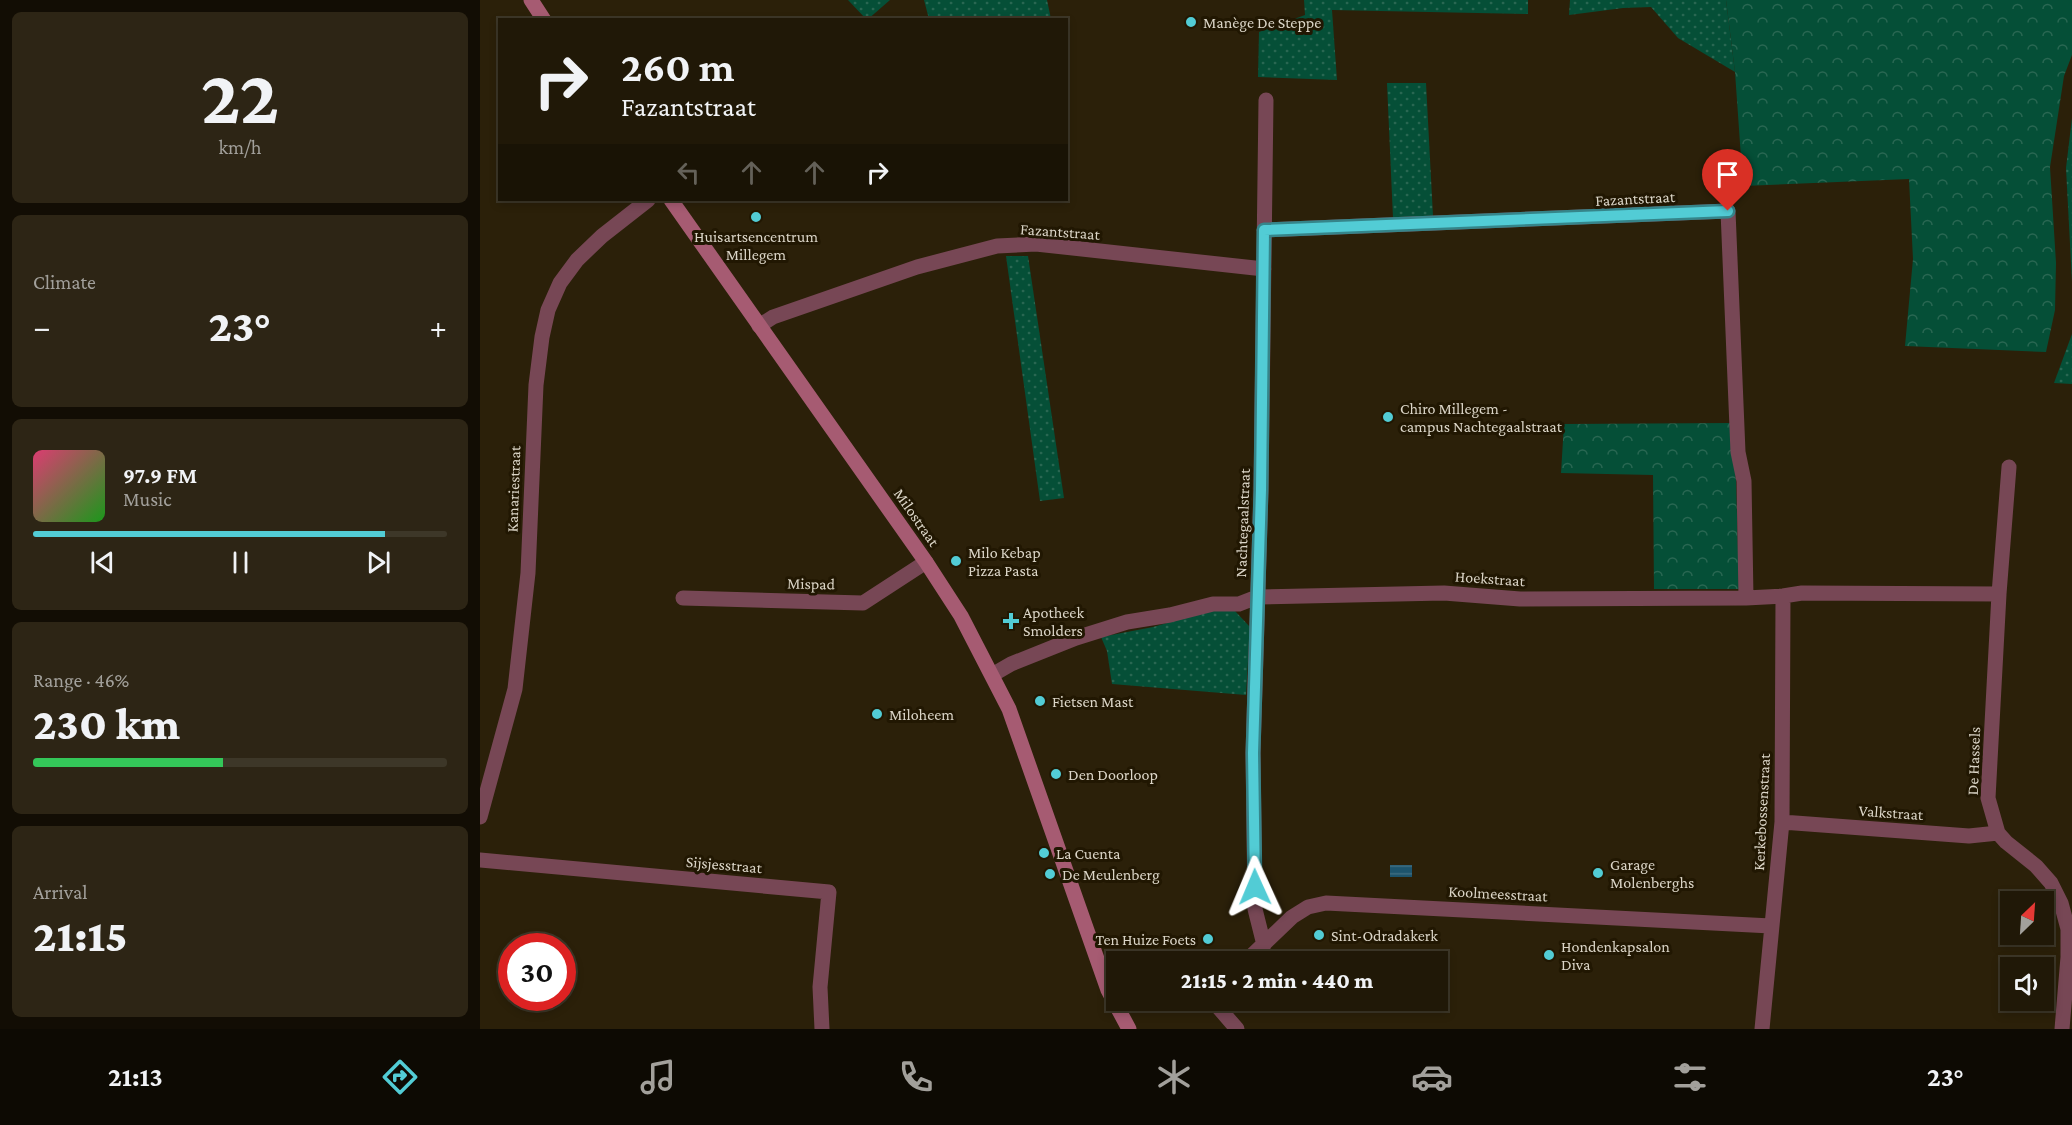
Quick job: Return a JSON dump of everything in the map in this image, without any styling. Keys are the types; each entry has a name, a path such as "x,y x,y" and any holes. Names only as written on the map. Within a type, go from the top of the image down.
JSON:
{"street":[{"path":"531,0 543,18"},
{"name":"Nachtegaalstraat","path":"1264,945 1255,909 1253,753 1261,490 1266,100"},
{"name":"Kanariestraat","path":"480,817 514,689 528,573 536,385 548,310 560,284 577,260 602,236 647,201"},
{"name":"Milostraat","path":"672,201 927,562 960,616 1009,709 1072,887 1106,973"},
{"name":"Fazantstraat","path":"1264,230 1728,211 1738,452 1744,481 1746,598"},
{"name":"Fazantstraat","path":"759,326 773,317 917,267 997,246 1036,244 1264,269"},
{"name":"De Hassels","path":"1998,833 1988,798 2009,467"},
{"name":"Mispad","path":"683,598 863,603 927,562"},
{"name":"Hoekstraat","path":"992,675 1011,664 1076,638 1127,622 1170,615 1214,604 1239,604 1257,597 1444,593 1520,600 1746,598 1802,593 2000,594"},
{"name":"Kerkebossenstraat","path":"1762,1029 1782,822 1783,596"},
{"name":"Valkstraat","path":"1782,822 1969,836 1998,833"},
{"path":"1998,833 2044,875 2051,883 2061,903 2068,929 2066,1028"},
{"name":"Sijsjesstraat","path":"480,860 829,892 820,987 822,1029"},
{"name":"Koolmeesstraat","path":"1257,951 1292,917 1308,907 1326,903 1771,926"},
{"name":"Milostraat","path":"1122,1011 1130,1029"},
{"path":"1221,1011 1237,1029"}],"green space":[{"path":"848,0 890,0 869,18 865,18"},
{"path":"924,0 1047,0 1051,18 929,18"},
{"path":"1304,0 1528,0 1528,14 1332,10 1337,80 1258,77 1259,32 1305,15"},
{"path":"1570,0 1726,0 1735,72 1678,38 1651,7 1569,15"},
{"path":"1726,0 2072,0 2072,55 2064,76 2050,167 2056,263 2055,310 2046,352 1905,346 1913,259 1909,179 1743,186 1735,72"},
{"path":"1387,83 1426,83 1433,216 1393,218"},
{"path":"2072,118 2072,282 2066,168"},
{"path":"1006,256 1028,256 1064,498 1040,501"},
{"path":"2072,334 2072,384 2054,383"},
{"path":"1731,423 1736,481 1739,589 1654,589 1653,475 1561,473 1564,424"},
{"path":"1212,610 1235,611 1250,627 1246,695 1112,684 1107,651 1101,637 1153,627"}],"water":[{"path":"1390,865 1412,865 1412,877 1390,877"}],"place":[{"name":"Manège De Steppe","path":"1191,22"},
{"name":"Huisartsencentrum Millegem","path":"756,217"},
{"name":"Chiro Millegem - campus Nachtegaalstraat","path":"1388,417"},
{"name":"Milo Kebap Pizza Pasta","path":"956,561"},
{"name":"Apotheek Smolders","path":"1011,621"},
{"name":"Fietsen Mast","path":"1040,701"},
{"name":"Miloheem","path":"877,714"},
{"name":"Den Doorloop","path":"1056,774"},
{"name":"La Cuenta","path":"1044,853"},
{"name":"Garage Molenberghs","path":"1598,873"},
{"name":"De Meulenberg","path":"1050,874"},
{"name":"Sint-Odradakerk","path":"1319,935"},
{"name":"Ten Huize Foets","path":"1208,939"},
{"name":"Hondenkapsalon Diva","path":"1549,955"}],"route":[{"path":"1255,887 1253,753 1261,490 1264,230 1728,211"}]}
